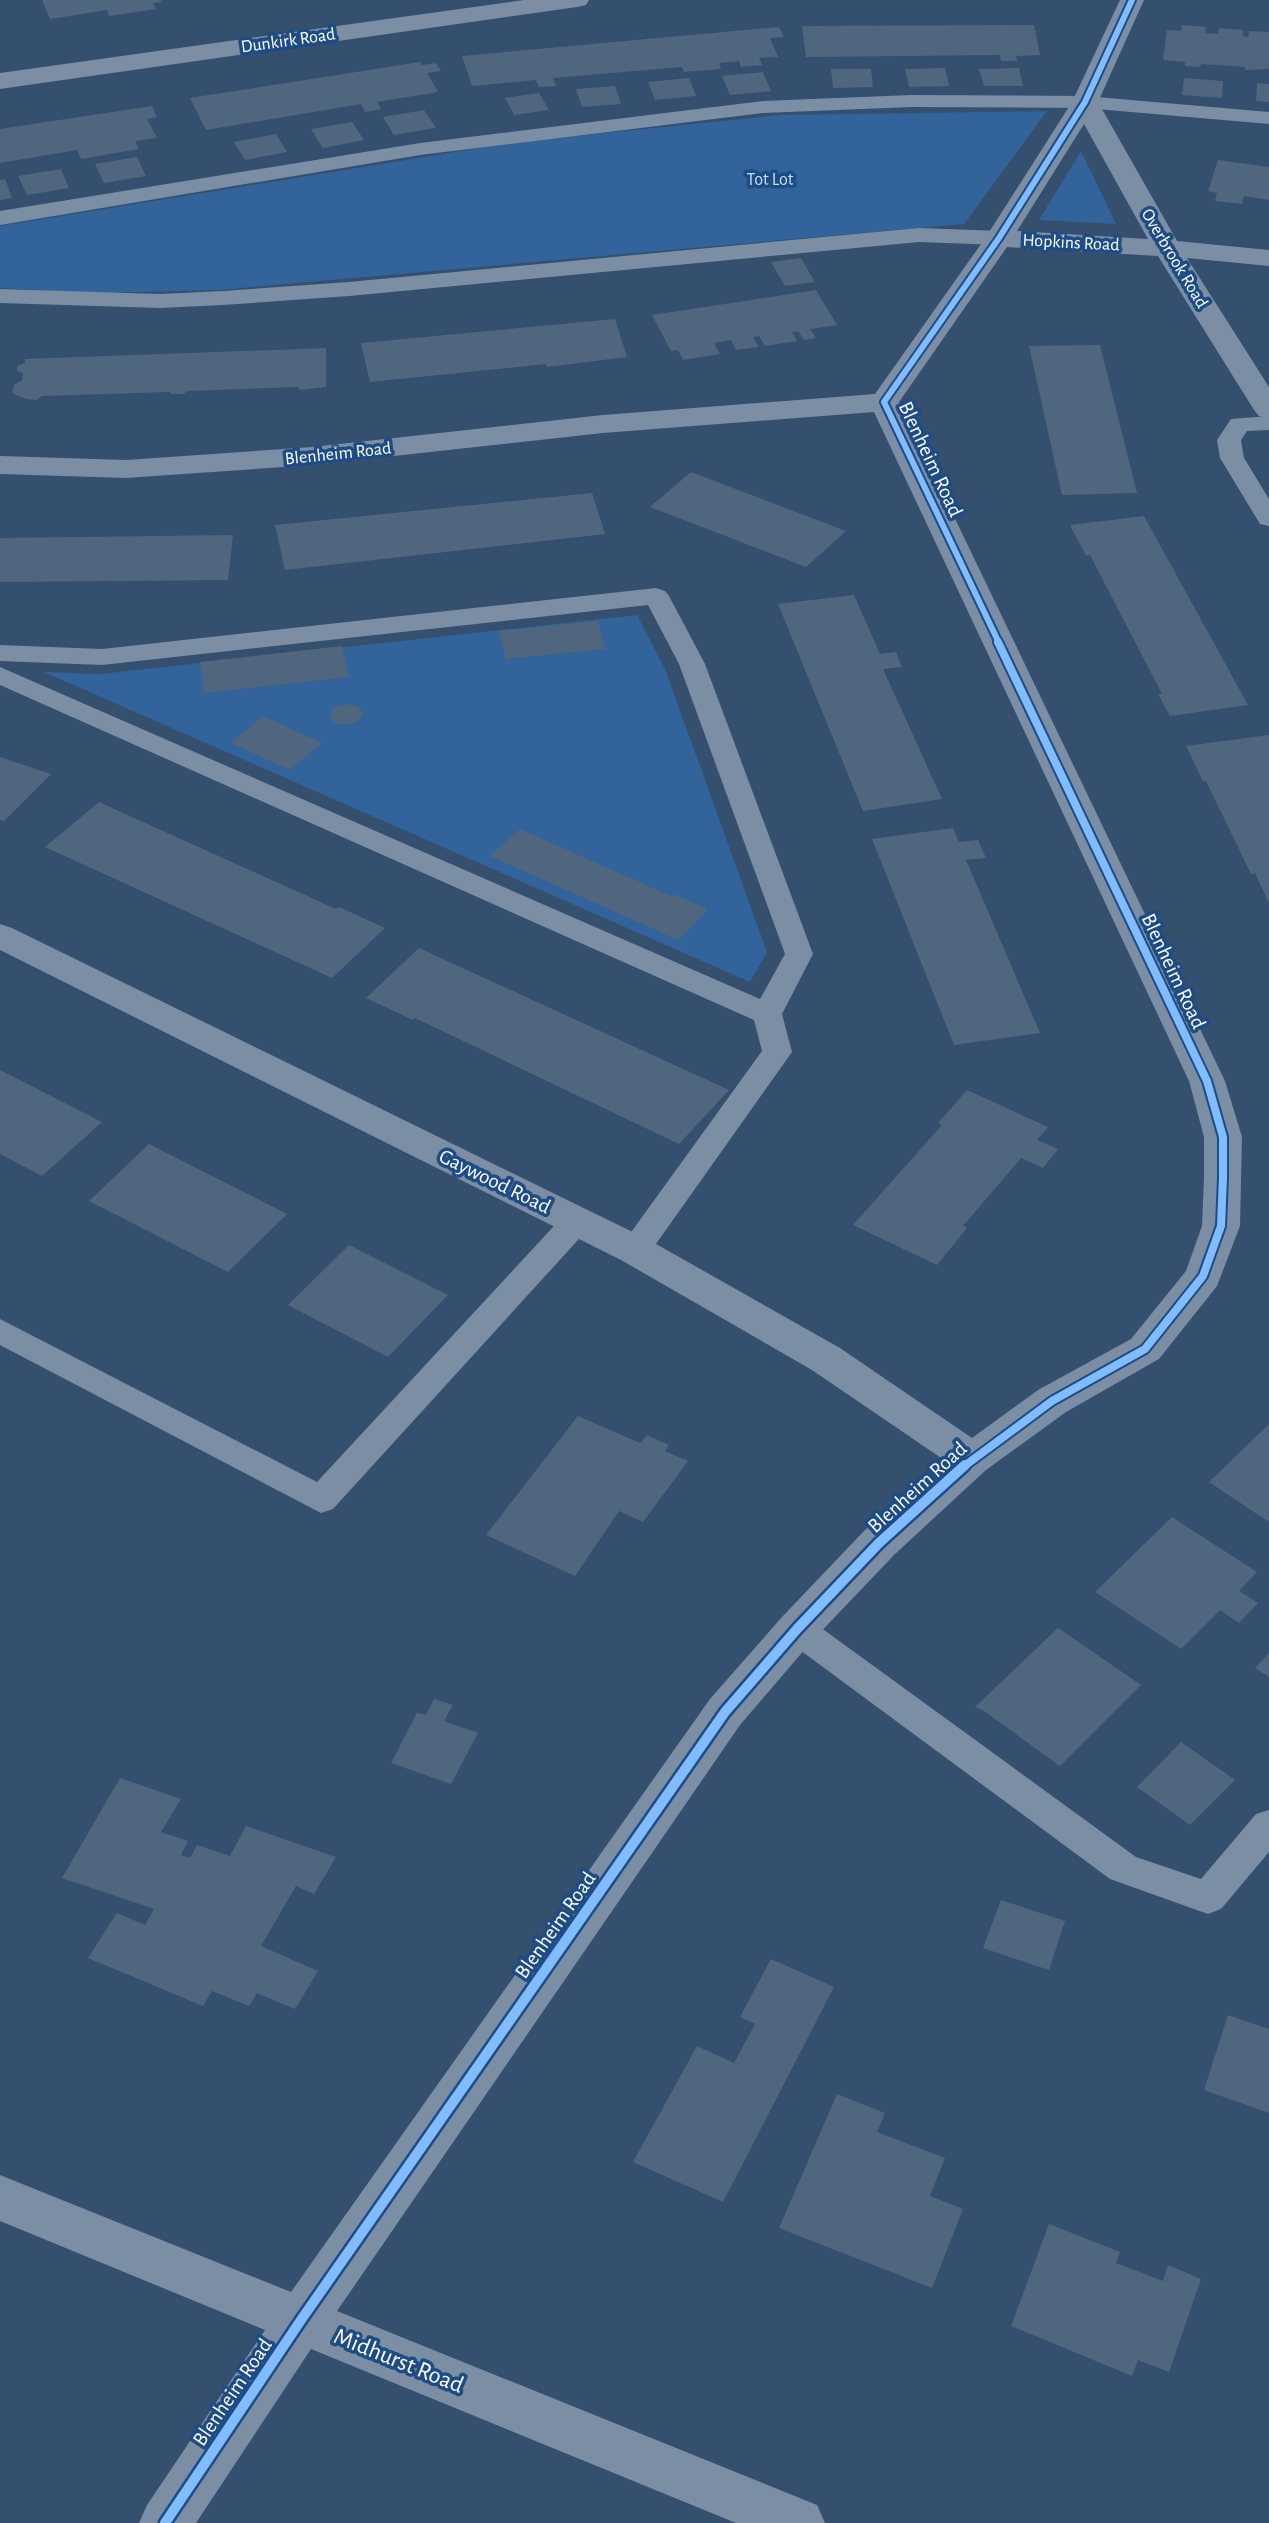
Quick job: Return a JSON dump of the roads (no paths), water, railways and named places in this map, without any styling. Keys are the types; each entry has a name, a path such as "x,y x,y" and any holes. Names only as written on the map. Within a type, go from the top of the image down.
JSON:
{"street":[{"name":"Dunkirk Road","path":"0,81 577,0"},
{"name":"Blenheim Road","path":"884,402 999,237 1085,102 1132,0"},
{"name":"Overbrook Road","path":"1085,102 1167,248 1269,410"},
{"name":"Hopkins Road","path":"999,237 1269,258"},
{"name":"Blenheim Road","path":"0,465 126,469 286,458 603,424 884,402"},
{"name":"Blenheim Road","path":"165,2523 301,2320 725,1713 797,1629 879,1544 972,1459 1052,1401 1145,1349 1203,1276 1221,1226 1223,1137 1207,1080 884,402"},
{"name":"Gaywood Road","path":"0,936 635,1250 826,1359 972,1459"},
{"name":"Midhurst Road","path":"0,2198 799,2523"}],"lane":[{"path":"0,218 420,149 763,107 911,101 1085,102 1269,118"},
{"path":"0,296 160,301 223,298 361,288 919,235 999,237"},
{"path":"1269,423 1239,424 1228,440 1232,458 1269,519"},
{"path":"0,653 102,657 656,596 692,664 799,954 767,1014 777,1052 635,1250"},
{"path":"0,675 767,1014"},
{"path":"0,1331 321,1500 578,1221"},
{"path":"797,1629 1123,1868 1208,1898 1269,1825"}],"park label":[{"name":"Tot Lot","path":"770,179"}]}
